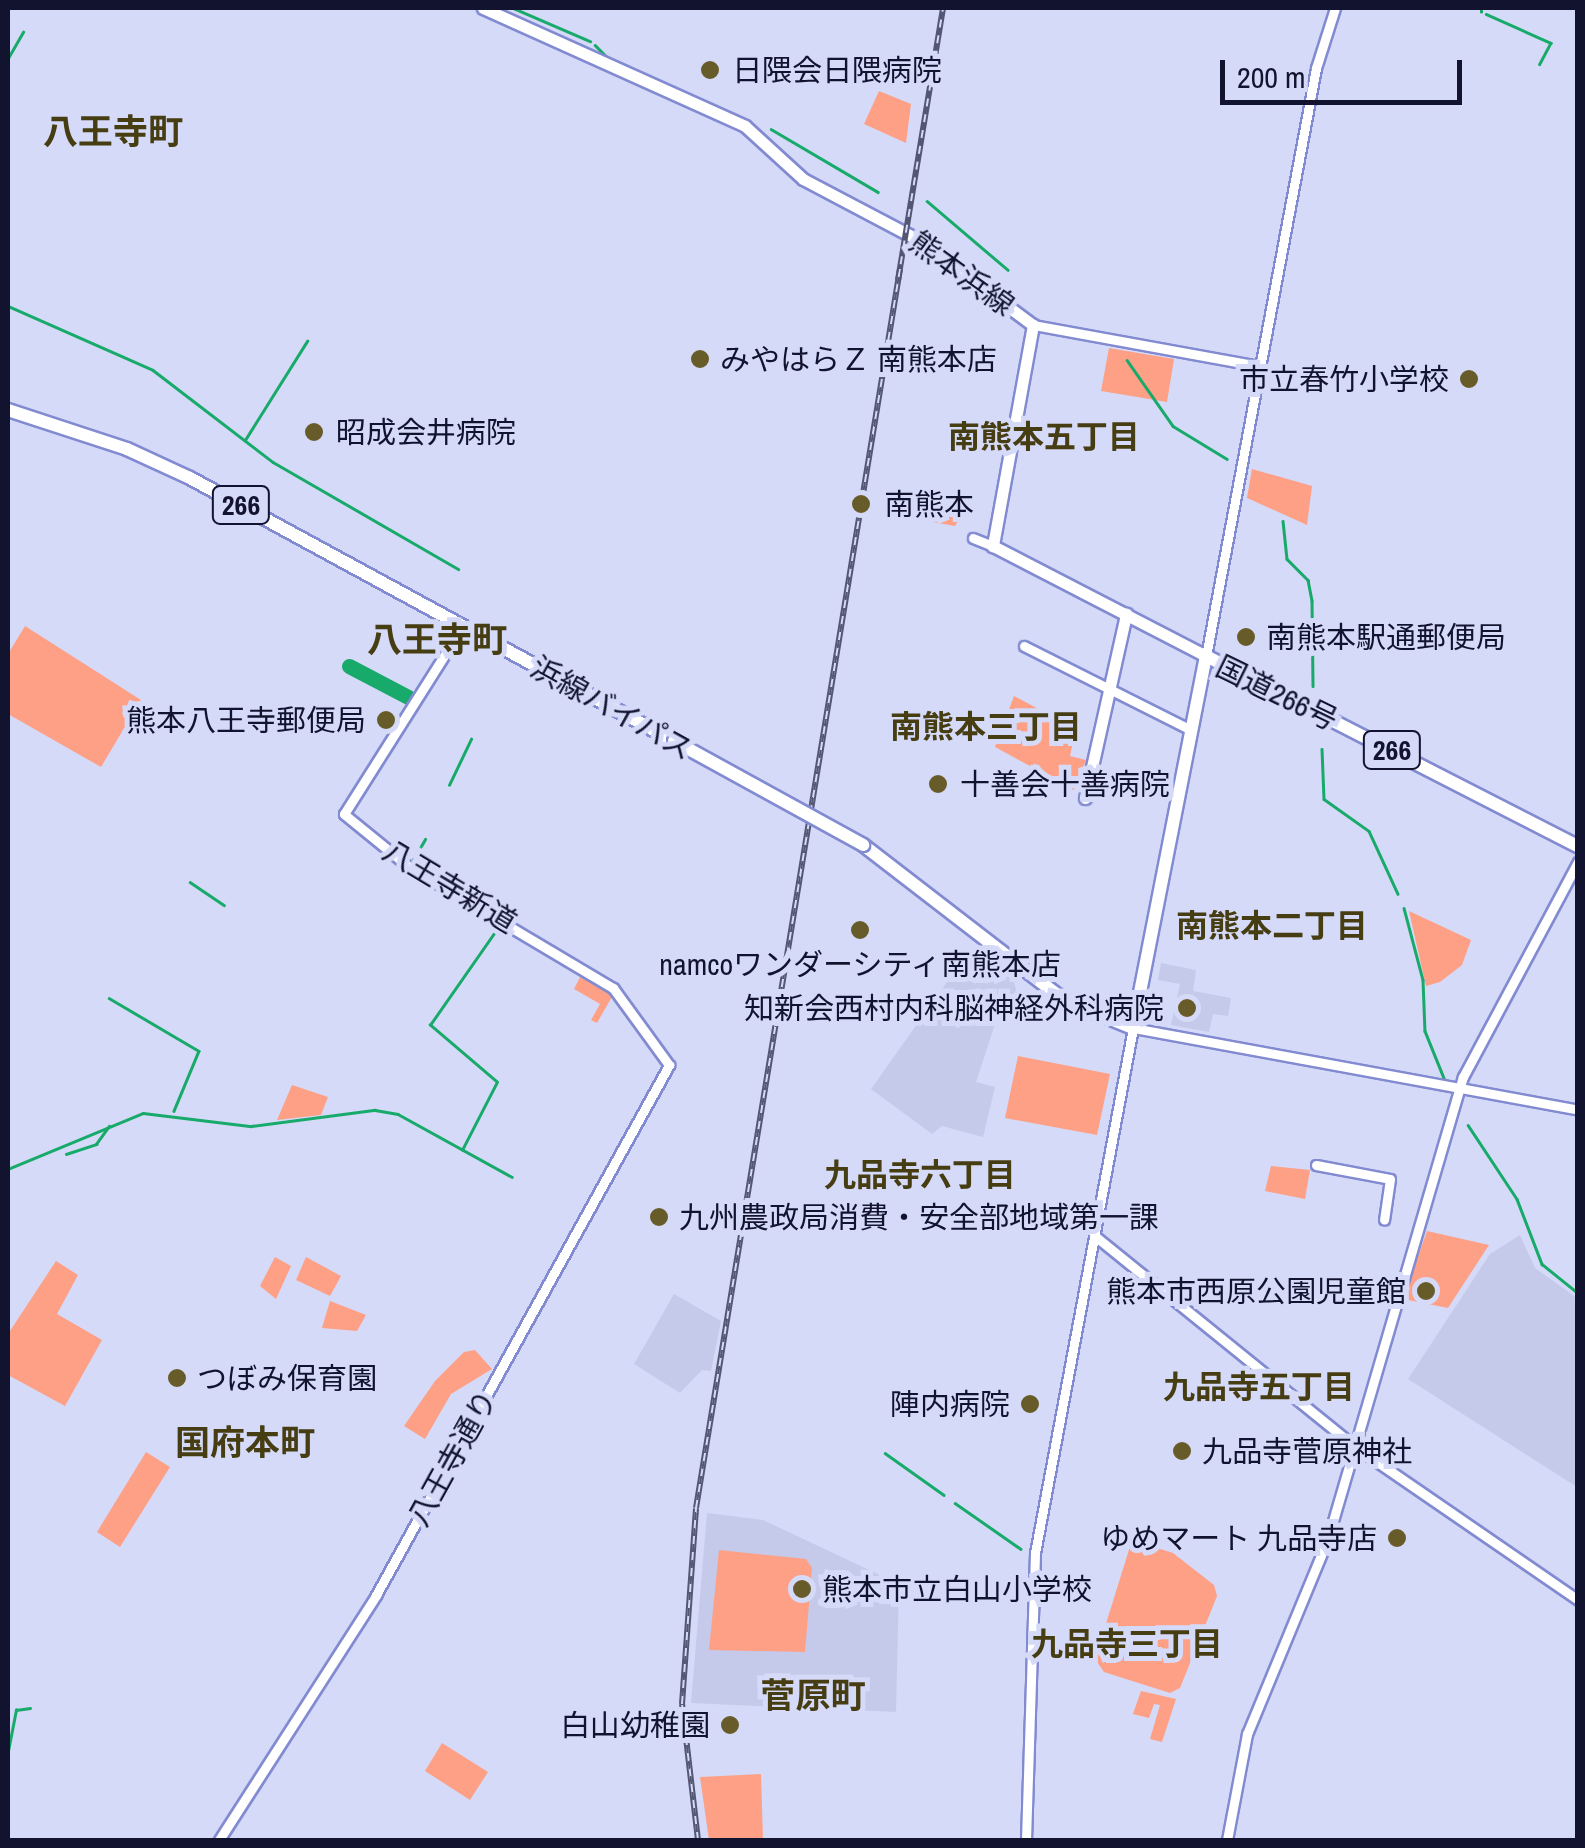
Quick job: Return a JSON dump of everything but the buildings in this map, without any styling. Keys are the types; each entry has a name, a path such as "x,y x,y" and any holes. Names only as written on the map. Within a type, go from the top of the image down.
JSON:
{"highway":[{"name":"浜線バイパス","path":"8,410 127,449 190,478 674,741 863,845 1064,1000 1133,1028"},
{"name":"国道266号","path":"1133,1028 1206,656 1578,846"}],"main road":[{"name":"熊本浜線","path":"483,8 745,126 804,179 916,238 1033,325 994,546"},
{"path":"994,546 1206,656"},
{"path":"1084,798 1126,614"}],"street":[{"path":"1206,656 1316,68 1334,8"},
{"path":"1033,325 1258,366"},
{"path":"973,538 994,546"},
{"name":"八王寺新道","path":"462,627 344,814 410,866 613,988 669,1066"},
{"path":"1024,646 1191,730"},
{"path":"1227,1840 1247,1734 1310,1590 1357,1448 1460,1088 1578,862"},
{"path":"1026,1840 1035,1553 1133,1028 1578,1110"},
{"name":"八王寺通り","path":"219,1840 376,1595 669,1066"},
{"path":"1316,1165 1390,1178 1384,1220"},
{"path":"1095,1236 1357,1448 1578,1600"}],"shaded area":[{"path":"879,91 911,104 906,143 864,124"},
{"path":"1109,348 1174,359 1167,402 1101,391"},
{"path":"1252,469 1312,486 1307,525 1247,498"},
{"path":"922,491 960,517 955,526 916,519"},
{"path":"25,626 141,700 101,767 8,714 8,654"},
{"path":"1014,696 1076,729 1070,756 1086,760 1074,790 995,747"},
{"path":"1409,911 1471,940 1462,965 1440,982 1426,986"},
{"path":"990,959 1012,977 1018,994 1003,1000 976,1082 995,1087 983,1137 942,1126 932,1134 871,1089 954,972 972,982"},
{"path":"1161,963 1196,970 1193,991 1231,998 1228,1016 1213,1014 1209,1032 1171,1025 1180,984 1158,980"},
{"path":"582,973 613,995 597,1023 591,1020 600,1004 574,989"},
{"path":"1018,1056 1110,1074 1097,1135 1005,1118"},
{"path":"292,1085 328,1097 321,1115 277,1120"},
{"path":"1271,1166 1310,1170 1305,1199 1265,1191"},
{"path":"1427,1231 1489,1245 1448,1308 1403,1299"},
{"path":"1520,1235 1535,1268 1577,1298 1577,1487 1408,1379 1490,1254"},
{"path":"275,1257 291,1266 276,1299 260,1286"},
{"path":"306,1257 341,1276 330,1296 296,1280"},
{"path":"56,1261 78,1275 57,1314 102,1340 65,1406 8,1375 8,1334"},
{"path":"674,1294 721,1321 711,1371 702,1370 680,1393 634,1364"},
{"path":"330,1301 366,1315 357,1331 322,1328"},
{"path":"475,1350 492,1369 451,1394 425,1439 404,1426 435,1381 464,1352"},
{"path":"146,1452 170,1467 120,1547 97,1532"},
{"path":"707,1513 763,1520 899,1584 896,1712 691,1703"},
{"path":"1132,1540 1173,1553 1214,1585 1217,1596 1180,1688 1170,1693 1104,1672 1095,1659"},
{"path":"719,1550 806,1559 812,1568 805,1652 709,1650"},
{"path":"1141,1691 1176,1699 1162,1742 1150,1739 1160,1705 1154,1704 1149,1718 1133,1714"},
{"path":"442,1743 488,1772 470,1800 425,1771"},
{"path":"761,1774 763,1840 709,1840 700,1777"}],"waterway":[{"path":"513,8 590,41"},
{"path":"1486,14 1551,43 1540,64"},
{"path":"8,58 23,32"},
{"path":"595,45 608,58"},
{"path":"651,77 663,83"},
{"path":"771,129 878,192"},
{"path":"927,201 1008,270"},
{"path":"8,306 153,370 273,462 458,569"},
{"path":"245,440 307,341"},
{"path":"1127,360 1173,426 1227,459"},
{"path":"1283,521 1287,559 1308,580 1312,601 1313,686"},
{"path":"349,666 408,697"},
{"path":"449,785 471,739"},
{"path":"1322,749 1324,799 1369,831 1398,894"},
{"path":"413,860 425,839"},
{"path":"190,882 224,905"},
{"path":"1404,908 1423,980 1425,1031 1444,1078"},
{"path":"462,1150 497,1082 430,1025 499,926"},
{"path":"109,998 199,1051 174,1111"},
{"path":"8,1169 143,1113 251,1126 375,1110 398,1114 512,1177"},
{"path":"1468,1125 1517,1199 1542,1264 1578,1293"},
{"path":"66,1154 96,1144 109,1126"},
{"path":"885,1453 944,1495"},
{"path":"955,1503 1021,1549"},
{"path":"8,1751 16,1710 30,1708"}],"railway":[{"path":"898,280 943,8"},
{"path":"698,1840 682,1704 696,1508 900,269"}],"place":[{"name":"日隈会日隈病院","path":"710,70"},
{"name":"みやはらＺ 南熊本店","path":"700,359"},
{"name":"市立春竹小学校","path":"1469,379"},
{"name":"昭成会井病院","path":"314,432"},
{"name":"南熊本","path":"861,504"},
{"name":"南熊本駅通郵便局","path":"1246,637"},
{"name":"熊本八王寺郵便局","path":"386,720"},
{"name":"十善会十善病院","path":"938,784"},
{"name":"namcoワンダーシティ南熊本店","path":"860,930"},
{"name":"知新会西村内科脳神経外科病院","path":"1187,1008"},
{"name":"九州農政局消費・安全部地域第一課","path":"659,1217"},
{"name":"熊本市西原公園児童館","path":"1426,1291"},
{"name":"つぼみ保育園","path":"177,1378"},
{"name":"陣内病院","path":"1030,1404"},
{"name":"九品寺菅原神社","path":"1182,1451"},
{"name":"ゆめマート 九品寺店","path":"1397,1538"},
{"name":"熊本市立白山小学校","path":"802,1589"},
{"name":"白山幼稚園","path":"730,1725"}],"district":[{"name":"八王寺町","path":"113,132"},
{"name":"南熊本五丁目","path":"1044,437"},
{"name":"八王寺町","path":"437,640"},
{"name":"南熊本三丁目","path":"986,727"},
{"name":"南熊本二丁目","path":"1272,926"},
{"name":"九品寺六丁目","path":"920,1175"},
{"name":"九品寺五丁目","path":"1259,1387"},
{"name":"国府本町","path":"245,1443"},
{"name":"九品寺三丁目","path":"1127,1644"},
{"name":"菅原町","path":"813,1696"}]}
